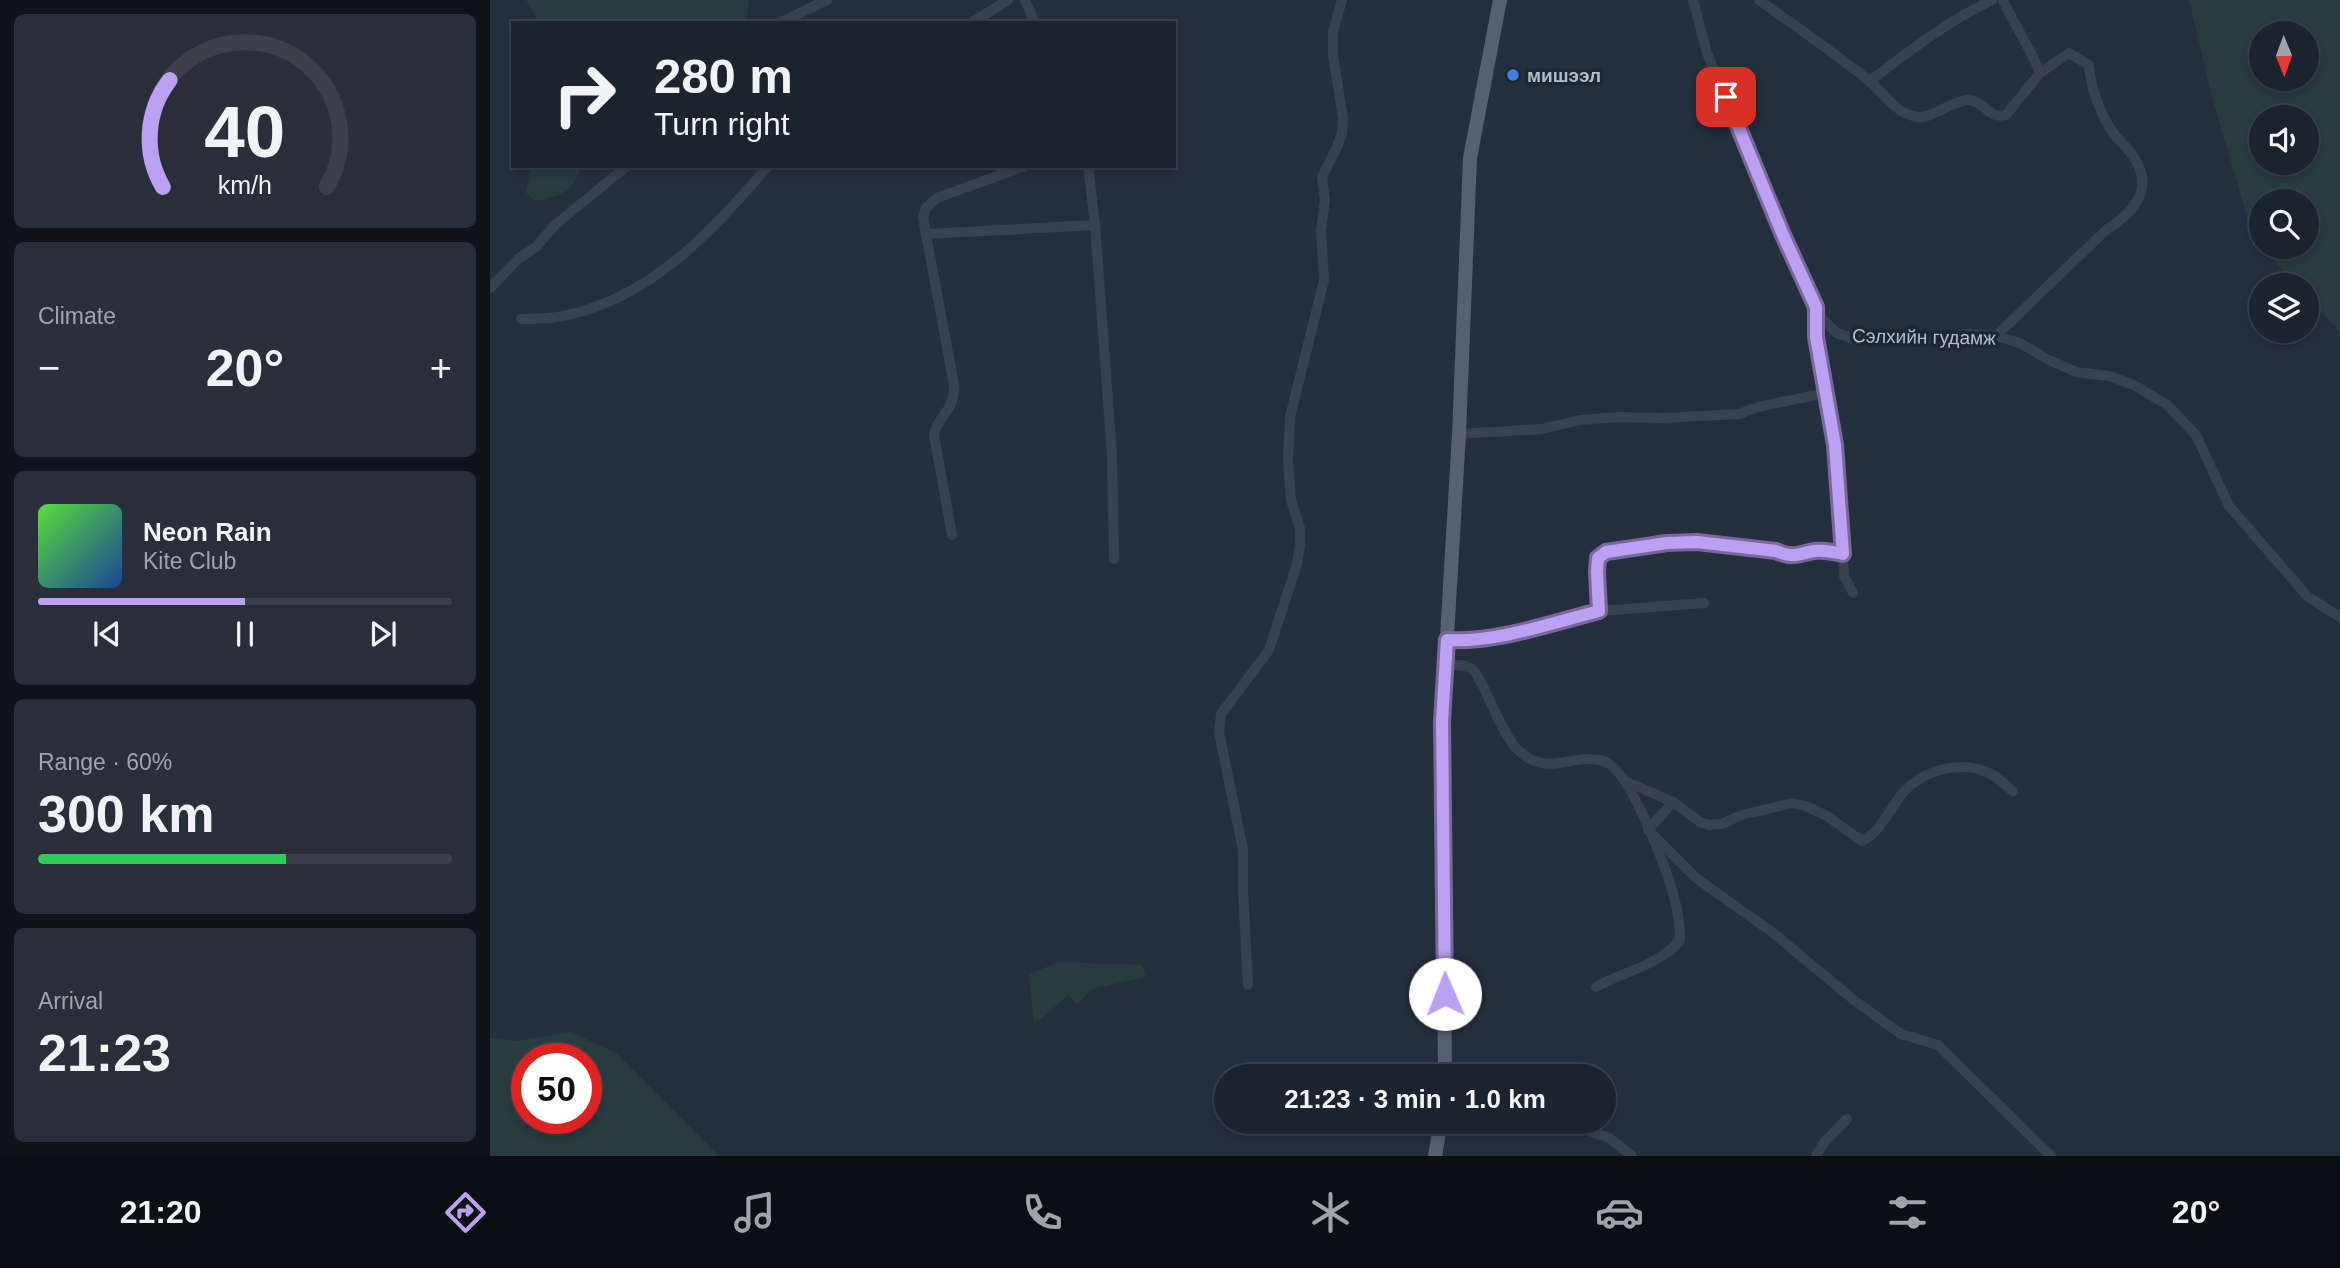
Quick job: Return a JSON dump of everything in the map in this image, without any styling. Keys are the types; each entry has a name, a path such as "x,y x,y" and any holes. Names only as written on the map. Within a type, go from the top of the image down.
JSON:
{"main road":[{"path":"1446,1064 1442,721 1459,434 1470,158 1500,0"},
{"path":"1435,1156 1439,1134"}],"street":[{"path":"783,21 827,0"},
{"path":"974,21 1008,0"},
{"path":"1025,0 1034,21"},
{"path":"1248,985 1242,890 1243,850 1219,721 1269,650 1297,564 1300,528 1291,500 1287,461 1290,417 1324,280 1321,231 1325,200 1322,177 1337,147 1342,125 1342,105 1333,55 1333,32 1342,0"},
{"name":"Сэлхийн гудамж","path":"1693,0 1707,53 1783,235 1821,317 1837,333 1856,340 1928,339 1967,334 1996,336 2020,343 2076,372 2109,376 2134,384 2166,404 2196,435 2229,506 2308,597 2340,617"},
{"path":"1759,0 1870,81 1891,104 1917,117 1927,117 1945,106 1969,100 1990,114 1999,117 2006,115 2040,73 2069,53 2089,65 2091,88 2112,132 2134,157 2142,176 2141,191 2127,217 2106,230 1996,336"},
{"path":"1870,81 1922,41 1992,0"},
{"path":"2003,0 2019,33 2028,43 2040,73"},
{"path":"490,288 519,258 536,247 555,225 625,168"},
{"path":"521,319 557,317 591,309 649,282 685,254 725,215 766,168"},
{"path":"952,535 934,435 935,429 952,406 954,385 923,218 926,208 937,198 1020,168"},
{"path":"1087,168 1095,225 1114,492 1114,559"},
{"path":"928,234 1095,225"},
{"path":"1816,307 1816,337 1836,456 1844,576 1853,593"},
{"path":"1459,434 1541,429 1580,420 1605,418 1739,414 1758,407 1819,394"},
{"path":"1599,611 1598,558 1606,552 1667,543 1697,542 1776,551 1786,556 1823,551 1843,554"},
{"path":"1447,640 1462,641 1541,627 1599,611 1704,603"},
{"path":"1446,664 1467,667 1477,674 1499,725 1516,749 1531,759 1551,765 1595,759 1618,769 1648,830 1666,870 1675,900 1680,940 1660,959 1596,987"},
{"path":"1625,781 1673,802 1700,822 1709,825 1793,803 1827,816 1861,841 1878,828 1904,792 1927,775 1951,768 1974,768 1993,775 2013,791"},
{"path":"1648,830 1673,802"},
{"path":"1648,830 1696,878 1772,932 1855,1002 1901,1034 1938,1045 2051,1156"},
{"path":"1816,1156 1847,1119"},
{"path":"1598,1134 1609,1138 1632,1156"}],"green space":[{"path":"526,0 749,0 746,21 535,21 536,17"},
{"path":"2189,0 2340,0 2340,332 2319,309 2319,273 2285,273 2272,259 2319,259 2319,189 2249,189 2249,222 2213,101"},
{"path":"531,168 580,168 570,187 553,197 536,201 526,193"},
{"path":"1059,962 1142,965 1146,977 1092,989 1077,1004 1068,995 1034,1025 1029,974"},
{"path":"571,1032 595,1043 511,1043 511,1134 602,1134 602,1046 616,1053 719,1156 490,1156 490,1038 517,1041"}],"place":[{"name":"мишээл","path":"1513,75"}],"route":[{"path":"1445,994 1442,721 1447,640 1462,641 1541,627 1599,611 1598,558 1606,552 1667,543 1697,542 1758,548 1786,556 1804,555 1814,551 1843,554 1835,445 1816,337 1816,307 1726,97"}]}
